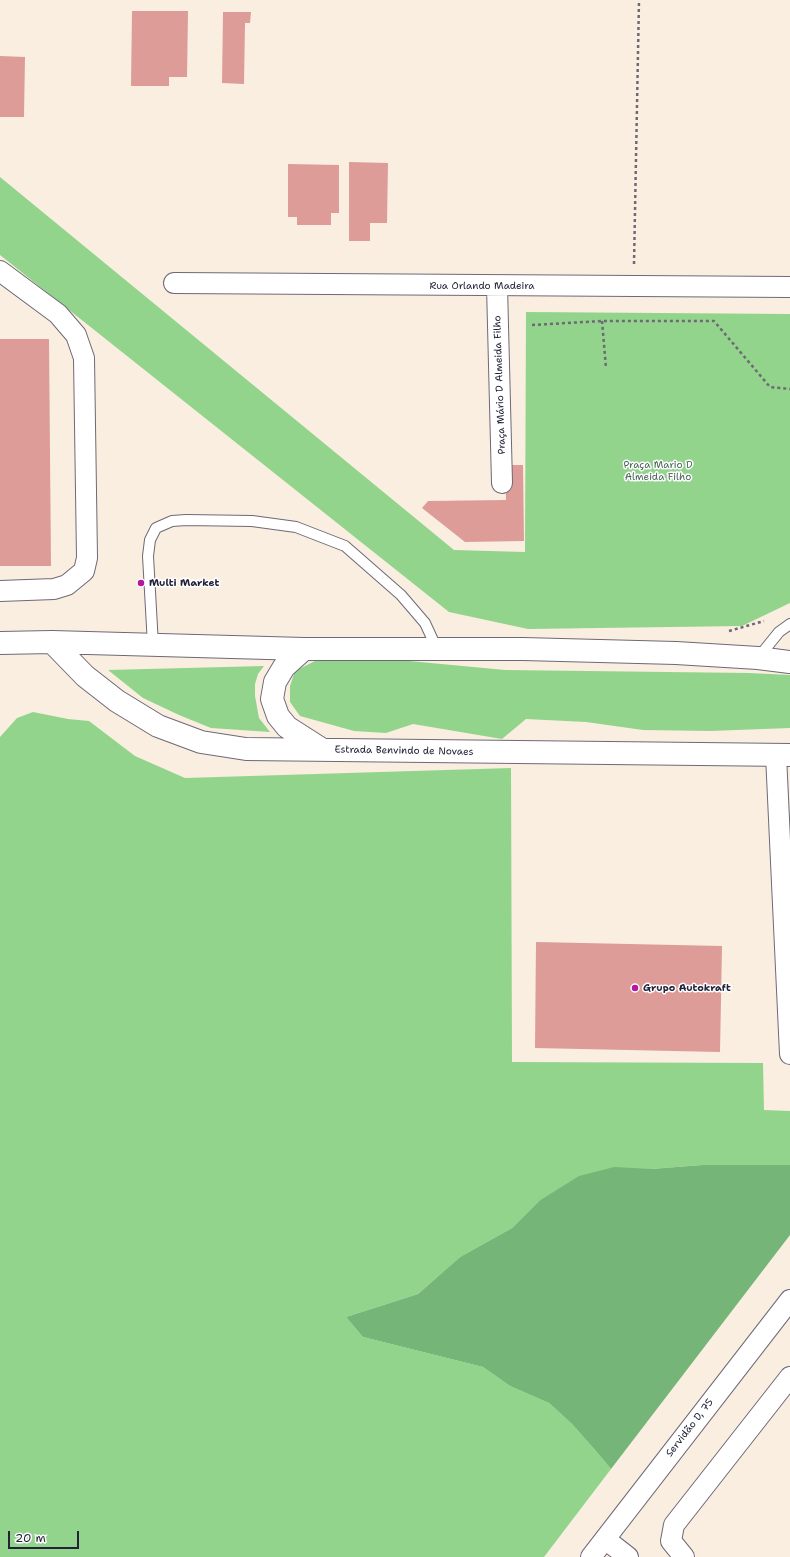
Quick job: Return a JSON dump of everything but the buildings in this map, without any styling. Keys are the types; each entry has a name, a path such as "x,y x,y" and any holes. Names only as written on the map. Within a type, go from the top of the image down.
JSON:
{"street":[{"path":"0,591 54,588 67,585 84,571 87,558 84,358 76,335 58,314 2,275"},
{"name":"Rua Orlando Madeira","path":"174,283 790,287"},
{"name":"Praça Mário D Almeida Filho","path":"497,286 502,483"},
{"path":"0,643 52,642 304,649 437,649 676,653 758,658 790,662"},
{"name":"Estrada Benvindo de Novaes","path":"52,642 85,676 117,701 158,726 201,742 246,749 783,755"},
{"path":"304,649 284,667 275,682 272,698 278,716 287,727 324,750"},
{"path":"783,755 790,1054"},
{"name":"Servidão D, 75","path":"590,1557 790,1300"},
{"path":"684,1557 671,1541 674,1525 790,1377"},
{"path":"605,1539 628,1557"}],"lane":[{"path":"152,645 148,556 150,540 156,528 172,521 186,520 252,521 296,527 345,546 401,595 425,623 437,649"},
{"path":"758,658 779,632 790,624"}],"path":[{"path":"633,287 639,0"},
{"path":"532,325 602,321 714,321 770,387 790,389"},
{"path":"602,321 606,368"}],"green space":[{"name":"Praça Mario D Almeida Filho","path":"0,177 454,550 525,552 526,312 790,314 790,603 742,626 528,629 449,612 0,255"},
{"path":"367,657 505,670 749,673 790,675 790,728 710,731 643,730 586,722 526,719 502,739 413,724 386,733 354,731 300,716 290,702 290,686 295,671 315,661"},
{"path":"264,666 258,674 255,684 255,696 259,718 270,732 211,728 143,698 108,670"},
{"path":"33,712 68,719 89,721 135,756 185,778 511,768 512,1062 763,1063 764,1110 790,1111 790,1165 702,1165 651,1169 539,1201 512,1228 460,1257 418,1294 346,1317 363,1337 483,1367 510,1386 549,1403 572,1424 611,1469 544,1557 0,1557 0,737 17,718"},
{"path":"702,1165 790,1165 790,1235 611,1469 572,1424 549,1403 510,1386 483,1367 363,1337 346,1317 418,1294 460,1257 512,1228 539,1201 579,1176 614,1167 651,1169"}],"place":[{"name":"Multi Market","path":"141,583"},
{"name":"Grupo Autokraft","path":"635,988"}]}
